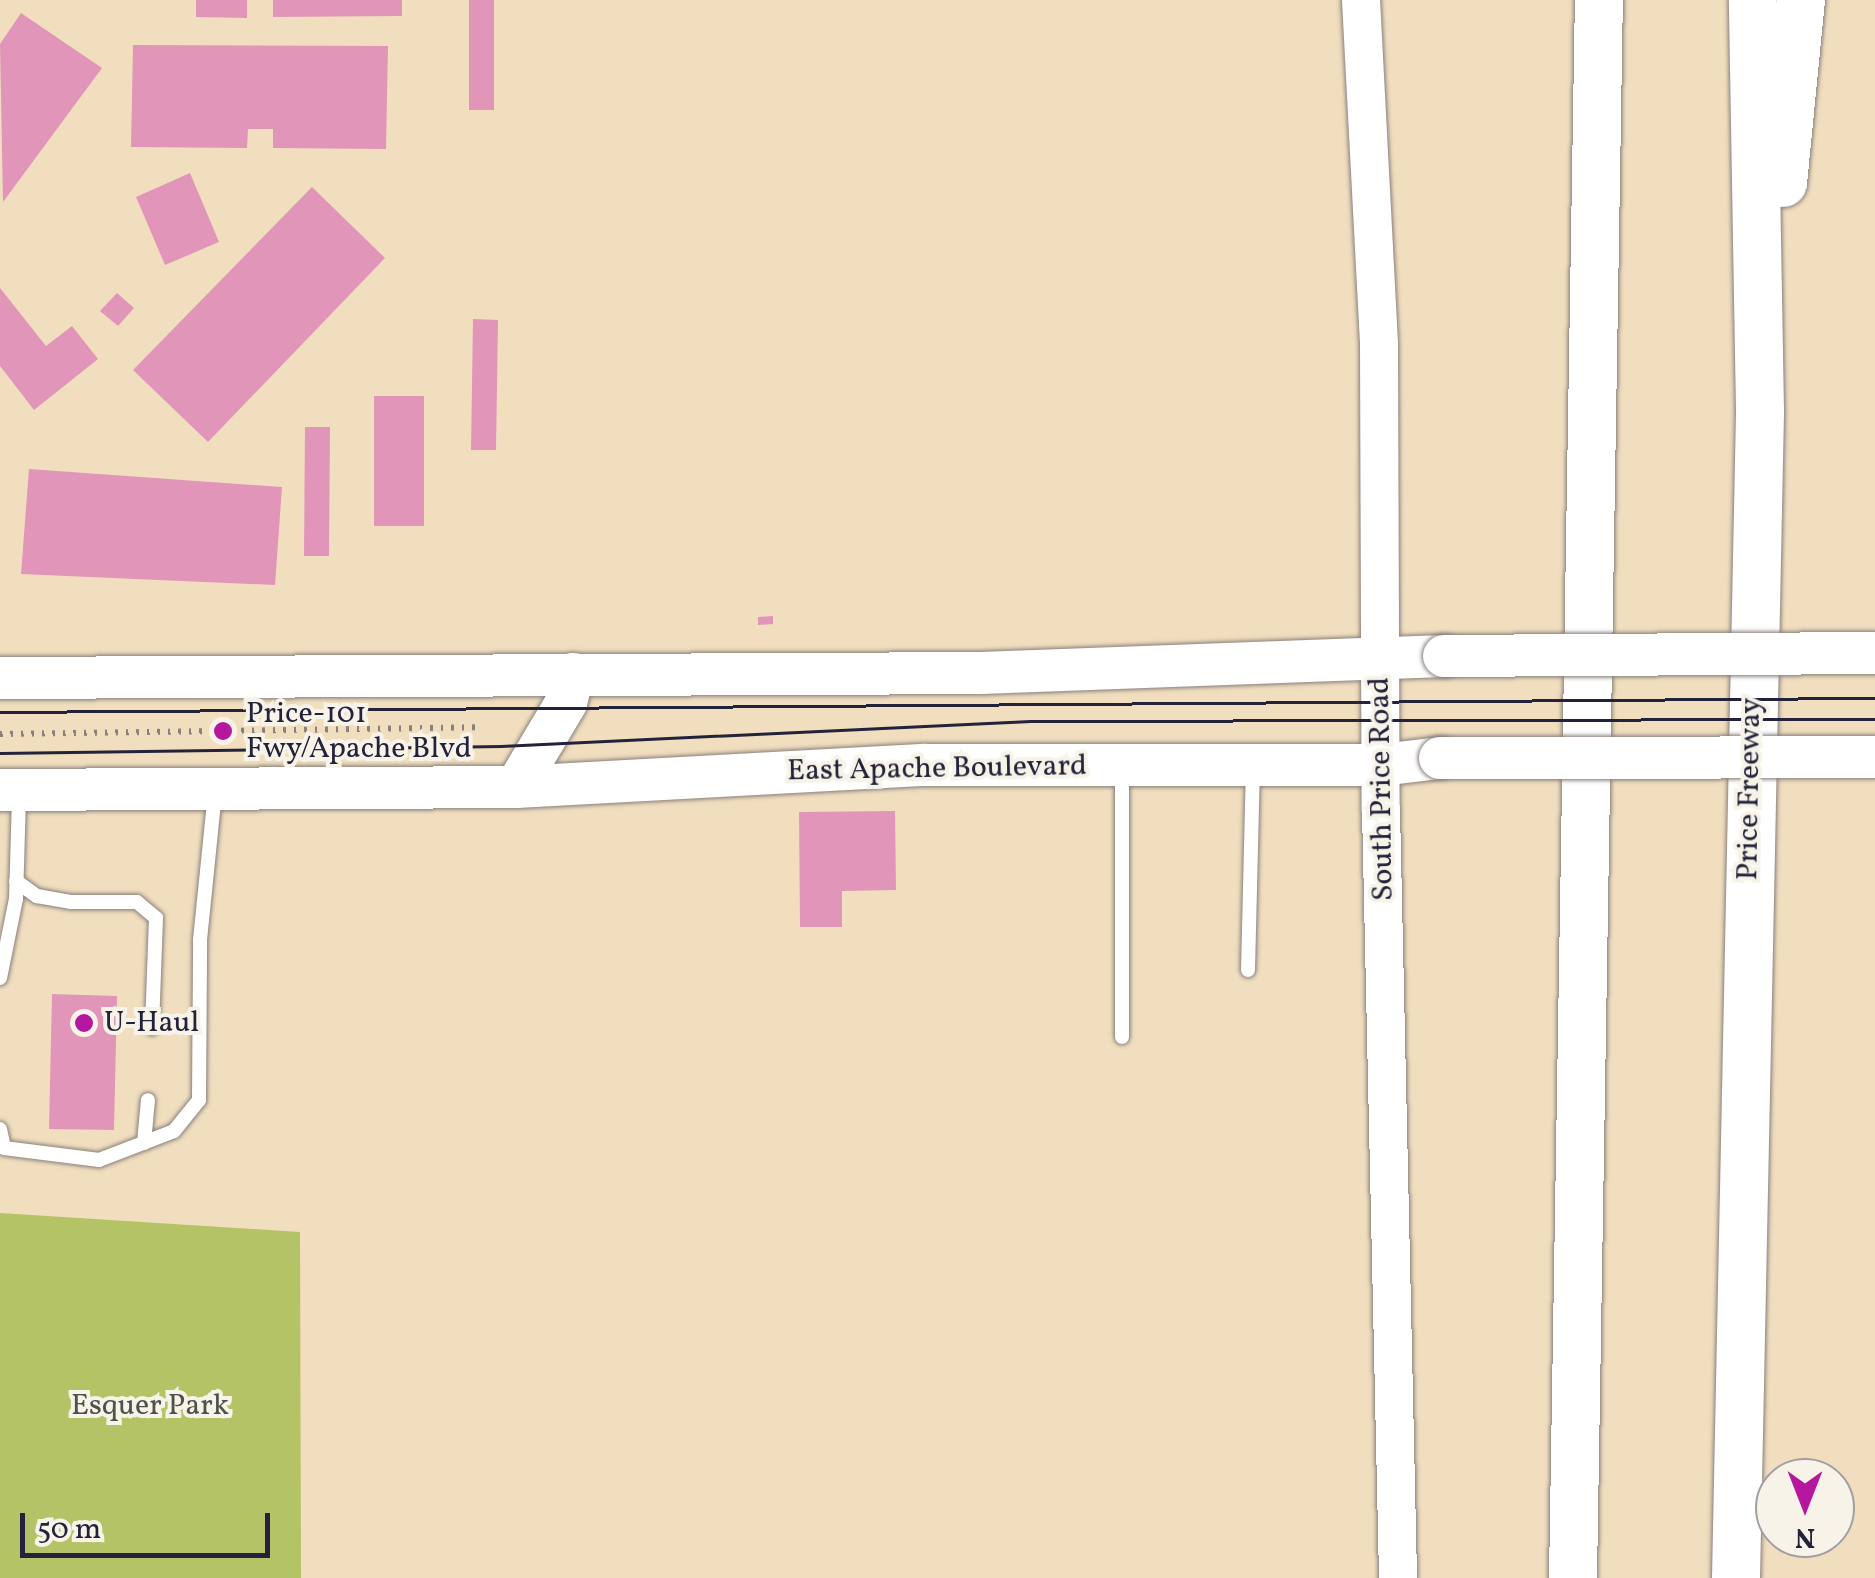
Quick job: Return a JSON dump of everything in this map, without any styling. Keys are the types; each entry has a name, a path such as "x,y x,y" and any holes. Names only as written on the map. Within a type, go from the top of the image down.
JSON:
{"highway":[{"path":"1569,0 1599,147"},
{"path":"1573,1578 1599,0"},
{"name":"Price Freeway","path":"1736,1578 1760,411 1754,0"},
{"path":"1760,411 1801,0"}],"main road":[{"name":"South Price Road","path":"1361,0 1379,346 1380,765 1398,1578"},
{"path":"0,678 982,673 1444,656 1875,653"},
{"path":"516,787 566,703 573,674"},
{"name":"East Apache Boulevard","path":"10,790 516,787 925,765 1380,765 1440,758 1875,758"}],"lane":[{"path":"1122,765 1122,1037"},
{"path":"1248,970 1252,765"},
{"path":"0,978 16,881 10,790"},
{"path":"0,1129 4,1148 99,1160 174,1131 200,1100 200,940 215,791"},
{"path":"16,881 36,896 70,902 136,902 156,918 152,1028"},
{"path":"144,1143 148,1100"}],"path":[{"path":"0,734 479,728"}],"green space":[{"name":"Esquer Park","path":"0,1213 300,1232 301,1578 0,1578"}],"building":[{"path":"196,0 247,0 247,18 196,17"},
{"path":"273,0 402,0 402,16 273,17"},
{"path":"469,0 494,0 494,110 469,110"},
{"path":"21,13 102,68 3,202 0,44"},
{"path":"133,45 388,46 386,149 273,148 273,129 248,129 247,148 131,147"},
{"path":"190,173 219,242 165,265 136,197"},
{"path":"312,187 385,258 208,442 133,370"},
{"path":"0,288 46,346 72,326 98,359 34,410 0,366"},
{"path":"117,293 134,308 118,326 100,311"},
{"path":"473,319 498,320 496,450 471,450"},
{"path":"374,396 424,396 424,526 374,526"},
{"path":"305,427 330,427 329,556 304,556"},
{"path":"29,469 282,487 275,585 21,574"},
{"path":"773,616 773,624 758,625 758,617"},
{"path":"895,811 896,890 842,891 842,927 800,927 799,812"},
{"path":"52,994 117,996 114,1130 49,1129"}],"tram line":[{"path":"0,712 1875,698"},
{"path":"0,753 501,746 1030,721 1875,719"}],"place":[{"name":"Price-101 Fwy/Apache Blvd","path":"223,731"},
{"name":"U-Haul","path":"84,1023"}]}
